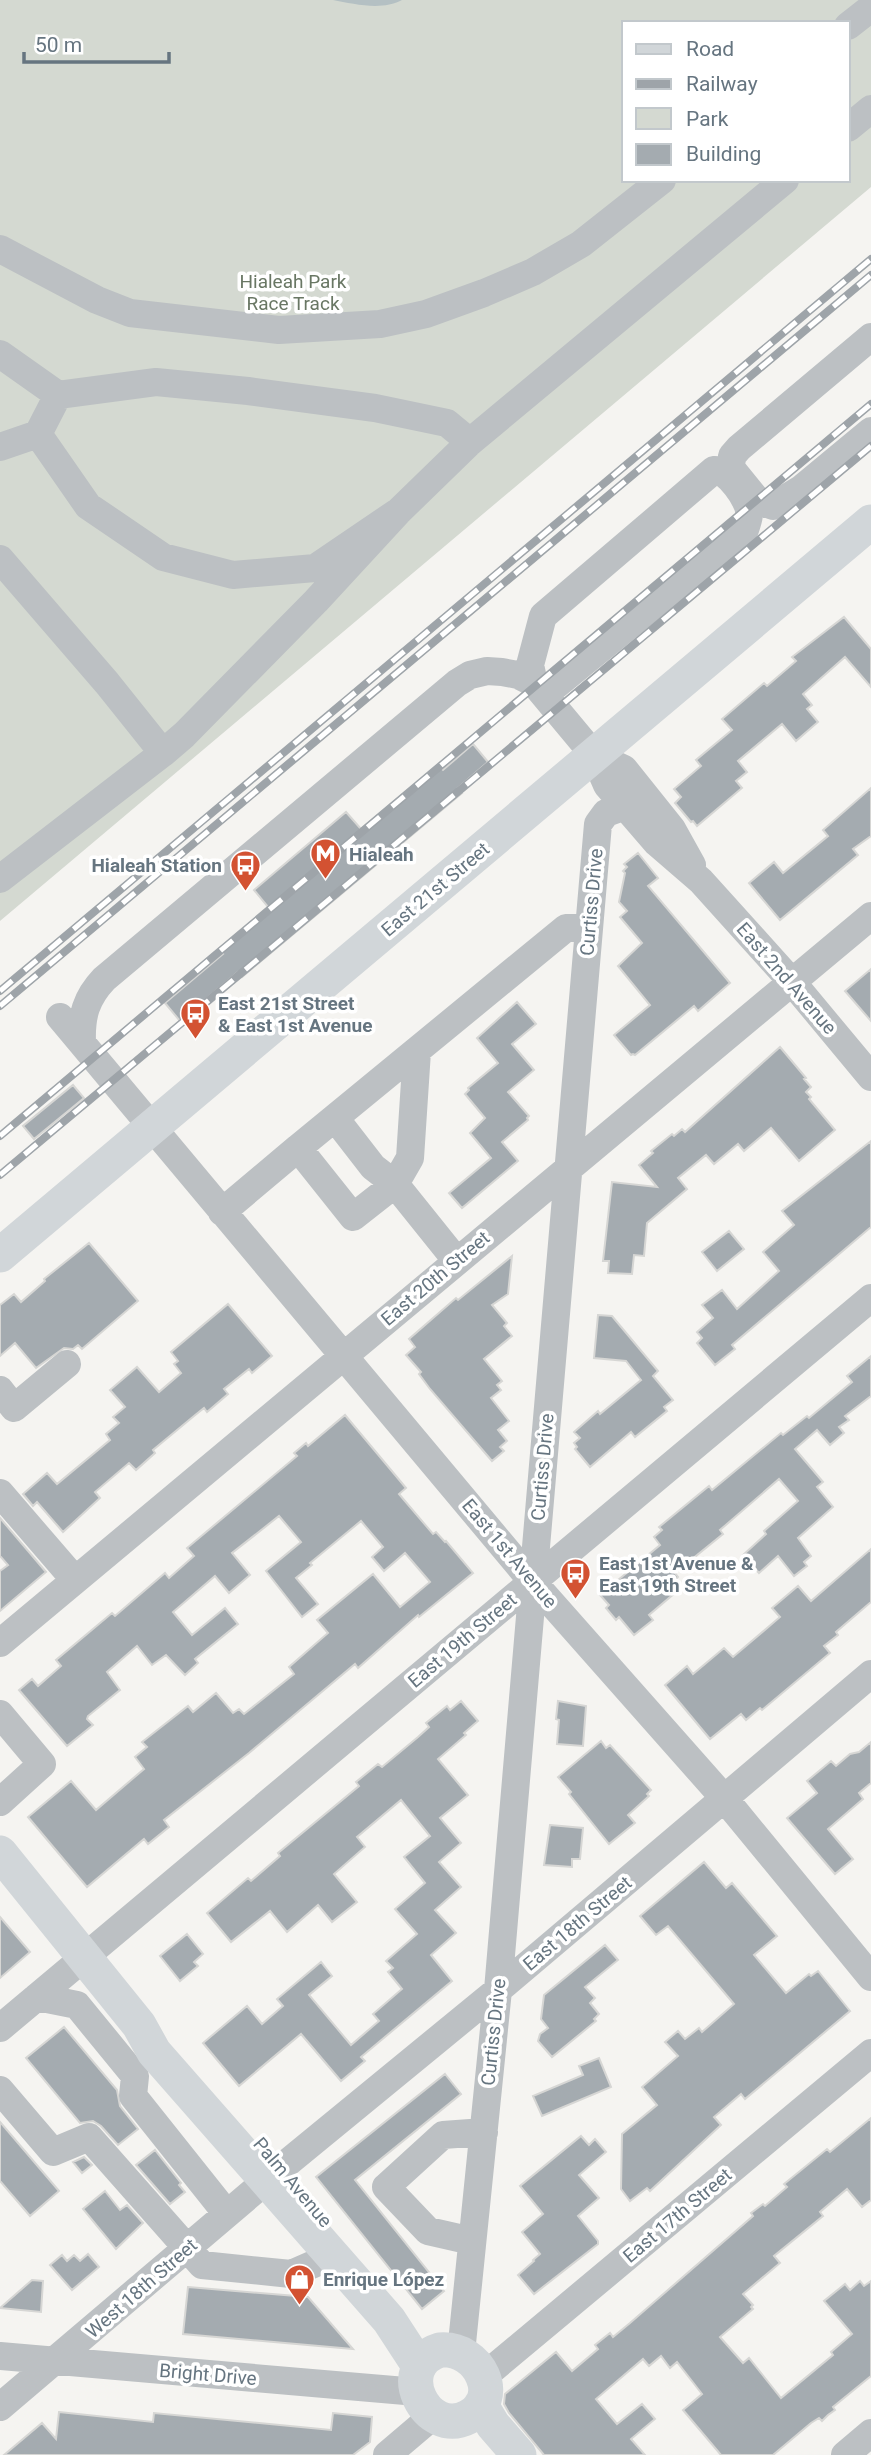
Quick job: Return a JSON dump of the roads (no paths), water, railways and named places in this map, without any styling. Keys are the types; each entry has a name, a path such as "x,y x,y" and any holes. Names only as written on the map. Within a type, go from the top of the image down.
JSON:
{"main road":[{"name":"East 21st Street","path":"0,1255 871,522"},
{"name":"Palm Avenue","path":"0,1853 139,2025 170,2037 332,2256 449,2385 493,2425 519,2455"},
{"name":"Palm Avenue","path":"273,2175 424,2336 449,2385 498,2455"}],"street":[{"path":"850,24 871,8"},
{"path":"850,126 871,109"},
{"path":"0,249 97,300 130,313 279,330 380,324 426,314 533,272 581,244 659,182"},
{"path":"0,879 184,735 316,601 399,511 470,442 783,182"},
{"path":"871,337 739,448 732,456 731,468 757,500 773,506 801,489 871,431"},
{"path":"0,355 58,395 156,382 248,391 375,408 447,423 470,442"},
{"path":"0,447 38,434 58,395"},
{"path":"38,434 88,506 163,558 233,575 315,568 399,511"},
{"path":"539,689 745,530 750,512 739,489 724,472 714,470 543,616 530,664 539,689 594,755"},
{"path":"0,559 107,683 163,753"},
{"path":"82,1042 84,1009 93,991 104,979 457,682 470,675 502,671 539,689"},
{"name":"East 2nd Avenue","path":"594,755 607,785 625,806 657,843 701,881 792,982 871,1077"},
{"name":"East 2nd Avenue","path":"594,755 624,769 672,829 701,881"},
{"name":"Curtiss Drive","path":"449,2385 472,2241 498,1990 598,824 606,813 625,806"},
{"name":"East 20th Street","path":"0,1643 567,1167 871,916"},
{"path":"222,1212 566,928 589,927"},
{"name":"East 1st Avenue","path":"60,1017 532,1581 724,1798 871,1977"},
{"path":"298,1148 353,1217 395,1184 410,1158 417,1052"},
{"path":"335,1118 373,1167 395,1184 456,1260"},
{"name":"East 19th Street","path":"0,2028 871,1298"},
{"path":"0,1390 14,1408 67,1364"},
{"path":"0,1493 75,1580"},
{"name":"East 18th Street","path":"273,2175 498,1990 871,1674"},
{"path":"0,1714 42,1764 0,1802"},
{"path":"37,1997 77,2005 135,2076 133,2096 227,2214"},
{"name":"East 17th Street","path":"387,2455 449,2385 871,2053"},
{"path":"0,2090 53,2152 89,2137 202,2265 291,2274 332,2256"},
{"path":"472,2241 428,2231 386,2187 443,2135 484,2132"},
{"name":"West 18th Street","path":"0,2407 273,2175"},
{"name":"Bright Drive","path":"0,2356 449,2385"},
{"path":"845,2455 871,2433"}],"railway":[{"path":"0,991 871,259"},
{"path":"0,1006 871,275"},
{"path":"0,1136 871,404"},
{"path":"0,1175 871,446"}],"place":[{"name":"Hialeah","path":"326,881"},
{"name":"Hialeah Station","path":"245,892"},
{"name":"East 21st Street & East 1st Avenue","path":"195,1041"},
{"name":"East 1st Avenue & East 19th Street","path":"576,1601"},
{"name":"Enrique López","path":"300,2306"}],"park label":[{"name":"Hialeah Park Race Track","path":"293,292"}]}
